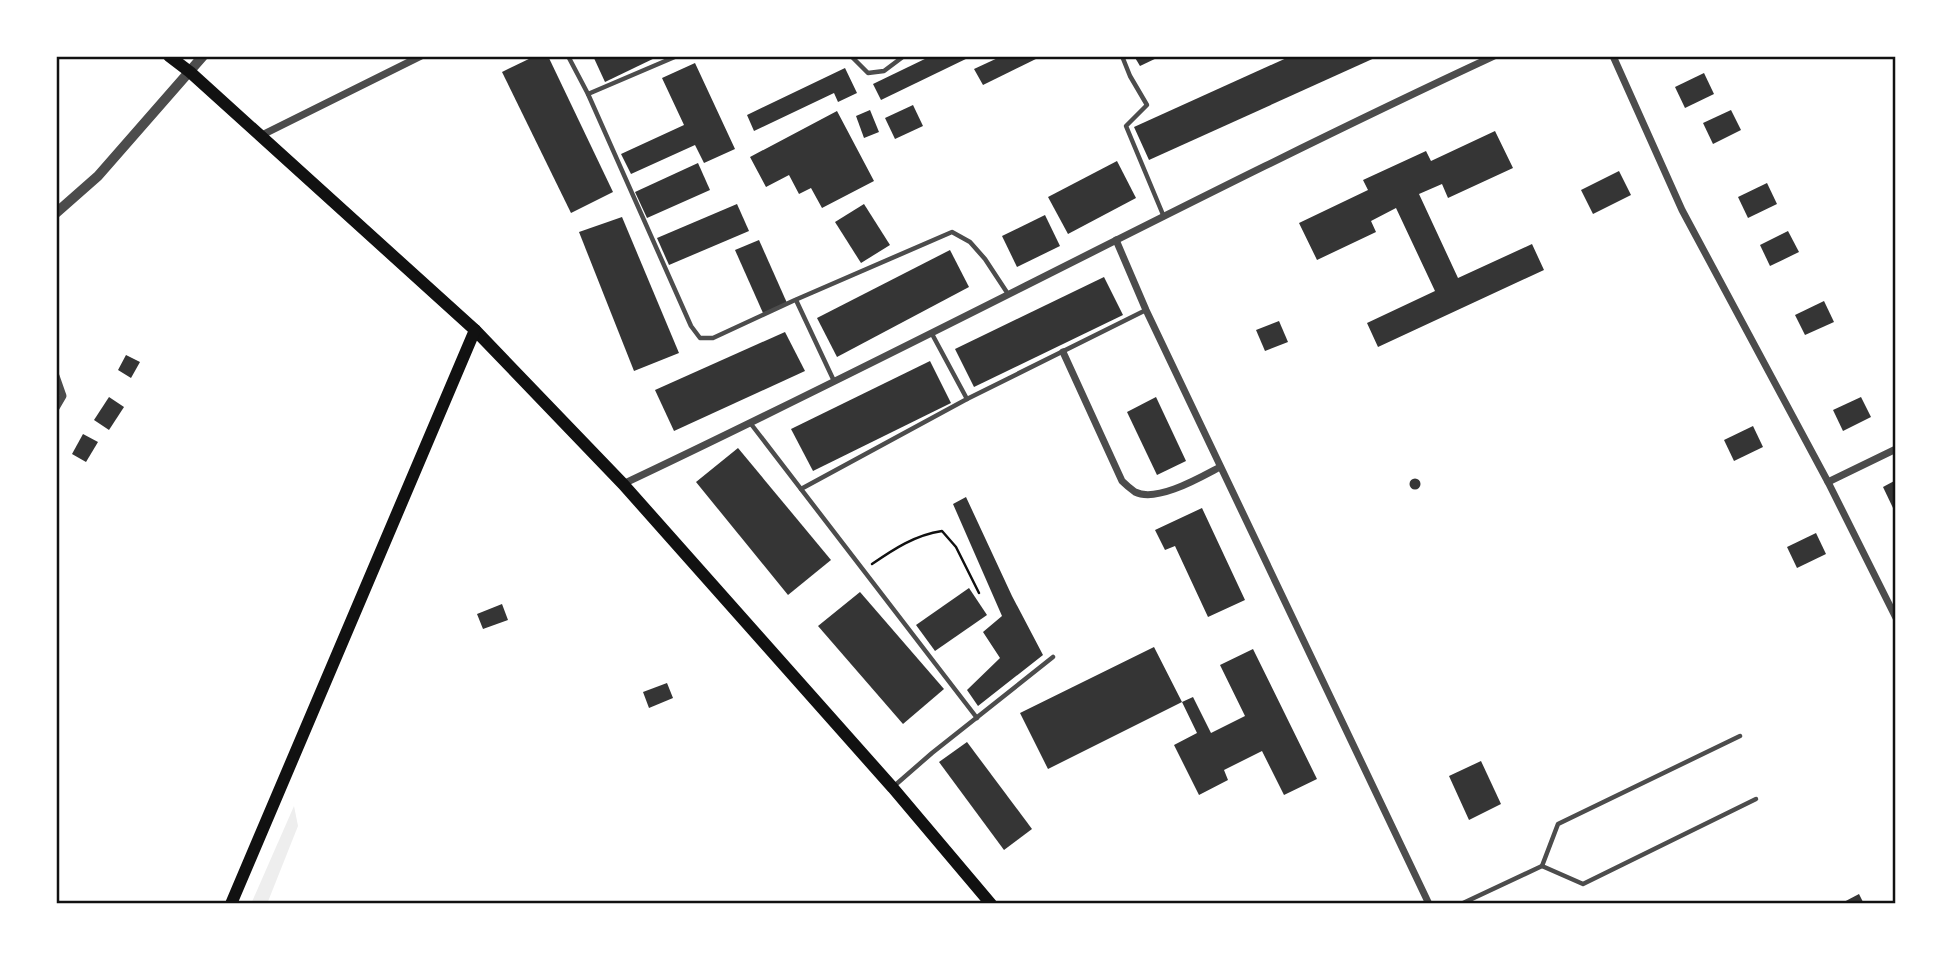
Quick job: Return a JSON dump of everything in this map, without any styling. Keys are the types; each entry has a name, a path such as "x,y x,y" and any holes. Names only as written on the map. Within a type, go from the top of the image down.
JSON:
{"main road":[{"path":"169,56 475,330 623,484 991,904"},
{"path":"231,904 475,330"}],"street":[{"path":"56,213 98,176 203,56"},
{"path":"260,136 421,56"},
{"path":"623,484 751,424 1116,240 1494,56"},
{"path":"1613,56 1682,211 1828,482 1896,618"},
{"path":"1116,240 1220,467 1429,904"},
{"path":"1063,352 1122,481 1138,494 1171,490 1191,483 1220,467"},
{"path":"56,376 63,396 56,408"},
{"path":"1828,482 1896,449"}],"lane":[{"path":"568,56 588,94 691,326 700,338 713,338 952,232 970,242 985,259 1007,294"},
{"path":"588,94 677,56"},
{"path":"851,56 868,73 884,71 904,56"},
{"path":"1122,56 1147,105 1126,126 1164,217"},
{"path":"795,300 834,382"},
{"path":"801,489 967,399 1146,310"},
{"path":"932,334 967,399"},
{"path":"751,424 976,718"},
{"path":"892,788 1053,657"},
{"path":"1461,904 1542,866 1558,824 1740,736"},
{"path":"1542,866 1583,884 1756,799"}],"path":[{"path":"863,570 897,546 927,533 942,531 956,547 979,593"}],"shaded area":[{"path":"294,806 298,826 267,904 251,904"}],"building":[{"path":"535,56 548,56 613,192 571,213 502,72"},
{"path":"593,56 659,56 605,82"},
{"path":"931,56 972,56 881,100 873,84"},
{"path":"1002,56 1042,56 983,85 974,69"},
{"path":"1134,56 1161,56 1140,66"},
{"path":"1291,56 1379,56 1149,160 1134,127"},
{"path":"695,63 735,149 704,163 695,145 631,174 621,154 684,125 662,78"},
{"path":"845,68 857,93 838,102 834,93 754,131 747,115"},
{"path":"1704,73 1714,94 1685,108 1675,87"},
{"path":"913,105 923,126 895,139 885,118"},
{"path":"870,110 879,132 864,138 856,116"},
{"path":"1731,110 1741,130 1713,144 1703,123"},
{"path":"837,111 874,181 822,208 811,188 799,194 789,175 766,187 750,157"},
{"path":"1495,131 1513,168 1448,198 1442,184 1419,194 1458,278 1532,244 1544,270 1378,347 1367,323 1435,291 1396,208 1371,221 1376,232 1317,260 1299,223 1368,190 1363,180 1426,151 1431,161"},
{"path":"1117,161 1136,198 1068,234 1048,197"},
{"path":"698,163 710,190 647,218 635,192"},
{"path":"1619,171 1631,195 1593,214 1581,190"},
{"path":"1767,183 1777,204 1748,218 1738,197"},
{"path":"737,204 749,231 669,265 657,238"},
{"path":"864,204 890,245 861,263 835,222"},
{"path":"1045,215 1060,246 1017,267 1002,236"},
{"path":"622,217 679,353 634,371 579,232"},
{"path":"1788,231 1799,252 1770,266 1760,245"},
{"path":"759,240 787,303 763,313 735,250"},
{"path":"950,250 969,287 837,357 817,318"},
{"path":"1104,277 1123,315 974,387 955,349"},
{"path":"1824,301 1834,322 1805,335 1795,315"},
{"path":"1279,321 1288,342 1265,351 1256,330"},
{"path":"785,332 805,371 674,431 655,390"},
{"path":"126,355 140,362 131,378 118,370"},
{"path":"930,361 951,403 813,471 791,429"},
{"path":"109,397 124,407 109,430 94,420"},
{"path":"1156,397 1186,461 1157,475 1127,412"},
{"path":"1861,397 1871,417 1843,431 1833,410"},
{"path":"1753,426 1763,447 1734,461 1724,440"},
{"path":"83,434 98,442 86,462 72,454"},
{"path":"738,448 831,560 788,595 696,482"},
{"path":"1415,479 1419,480 1419,488 1415,489 1411,488 1410,484 1411,480"},
{"path":"1896,480 1896,506 1893,508 1883,487"},
{"path":"966,497 1043,655 978,706 967,690 1000,658 983,632 1002,616 953,504"},
{"path":"1202,508 1245,600 1208,617 1175,546 1165,550 1155,530"},
{"path":"1816,533 1826,554 1797,568 1787,547"},
{"path":"969,588 987,615 935,651 916,625"},
{"path":"860,592 944,689 903,724 818,626"},
{"path":"502,604 508,620 483,629 477,614"},
{"path":"1154,647 1182,702 1048,769 1020,713"},
{"path":"1253,649 1317,779 1284,795 1262,751 1224,770 1228,780 1199,795 1174,745 1197,733 1182,702 1193,697 1211,733 1245,716 1220,665"},
{"path":"667,683 673,698 649,708 643,692"},
{"path":"967,742 1032,829 1004,850 939,762"},
{"path":"1481,761 1501,804 1469,820 1449,776"},
{"path":"1859,894 1864,904 1840,904"}]}
